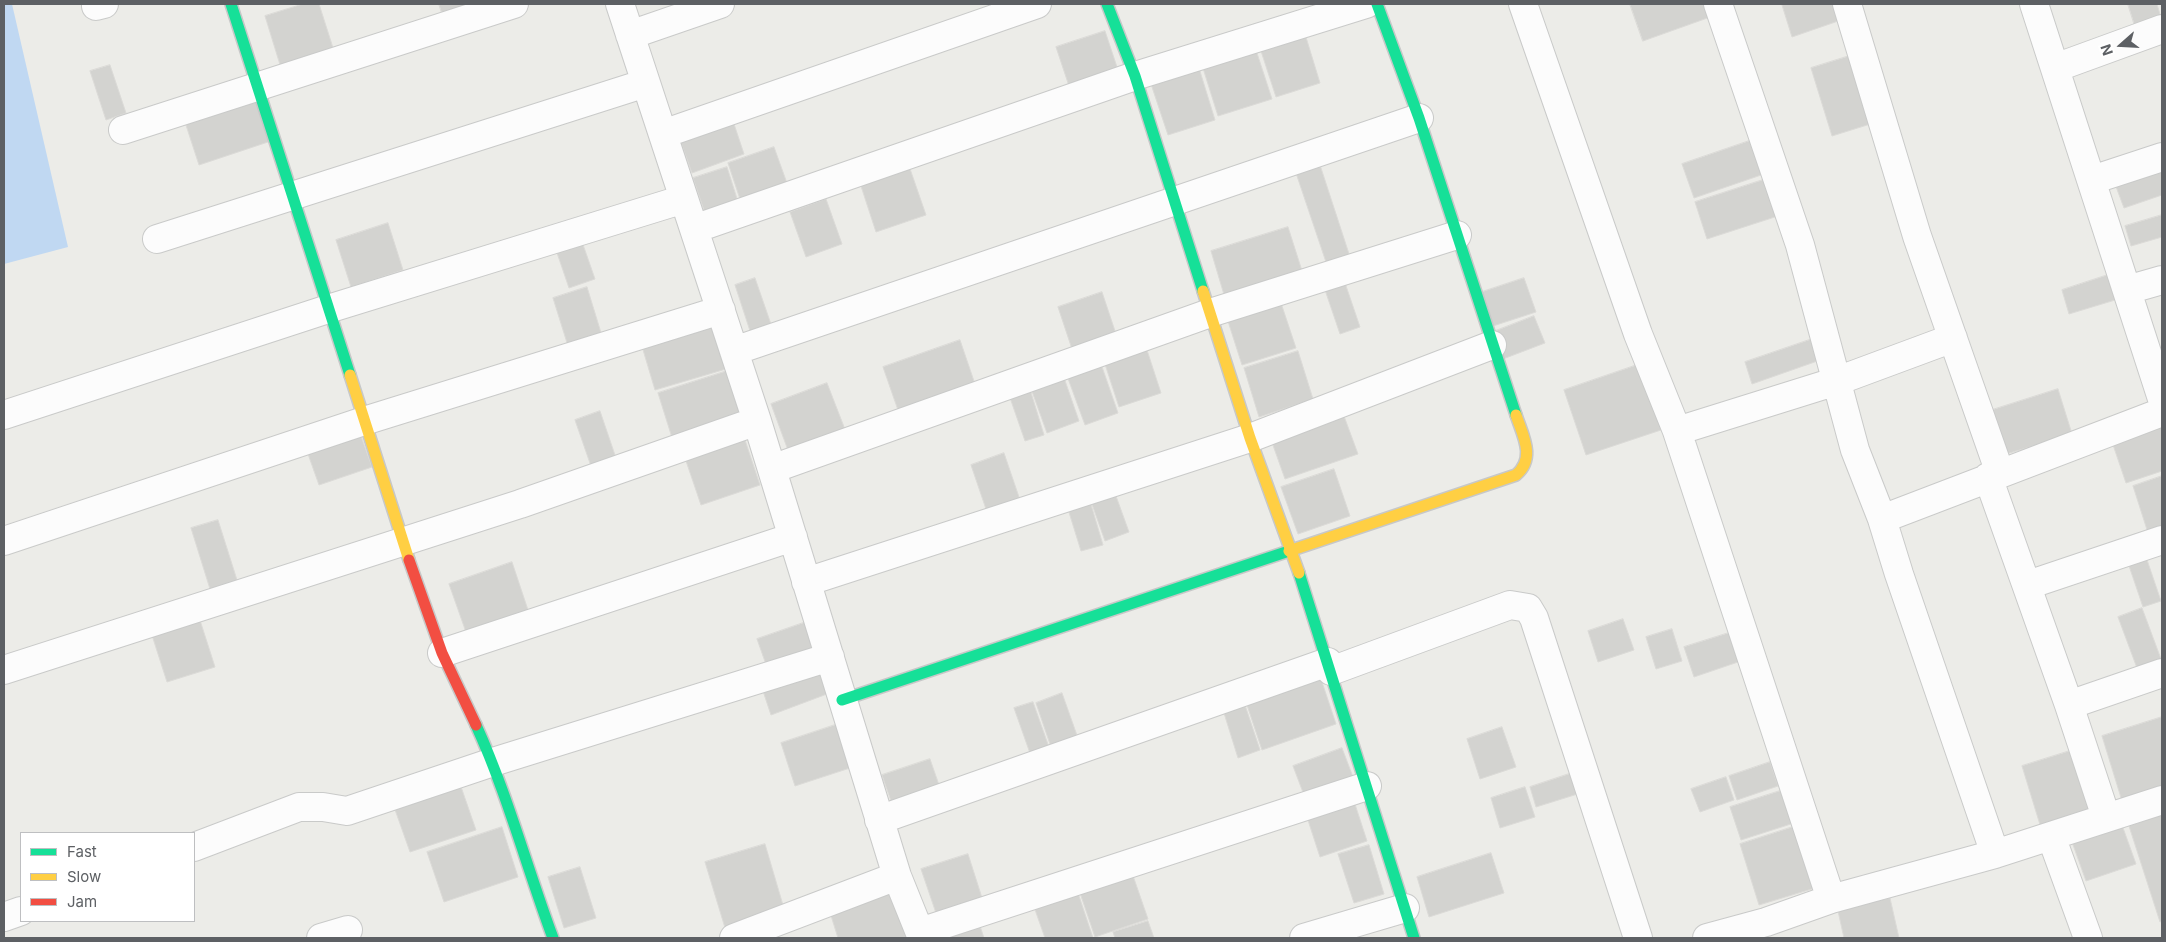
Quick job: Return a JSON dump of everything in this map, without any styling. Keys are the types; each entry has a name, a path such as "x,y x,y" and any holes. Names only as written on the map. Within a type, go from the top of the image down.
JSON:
{"street":[{"path":"231,4 402,542 442,653 494,762 527,868 553,938"},
{"path":"123,130 256,85 514,4"},
{"path":"620,4 757,421 897,876 921,935 1367,786"},
{"path":"630,35 720,4"},
{"path":"663,134 1037,4"},
{"path":"1107,4 1135,76 1250,438 1291,550 1330,666 1414,938"},
{"path":"694,229 1135,76 1366,4"},
{"path":"842,700 1516,475 1525,468 1528,460 1527,447 1419,118 1377,4"},
{"path":"1523,4 1638,334 1677,430 1831,899"},
{"path":"1718,4 1800,246 1856,450 1882,519 1995,854"},
{"path":"1847,4 1917,236 1953,338 2028,585 2070,705 2106,817"},
{"path":"2034,4 2162,399"},
{"path":"2055,68 2162,29"},
{"path":"157,239 646,83"},
{"path":"734,351 1419,118"},
{"path":"2092,180 2162,157"},
{"path":"4,415 328,309 684,199"},
{"path":"772,469 1210,313 1457,235"},
{"path":"2127,290 2162,280"},
{"path":"4,541 364,421 721,310"},
{"path":"1677,430 1837,382 1953,338"},
{"path":"806,582 1250,438 1492,345"},
{"path":"1882,519 2162,412"},
{"path":"4,670 520,504 757,421"},
{"path":"442,653 793,537"},
{"path":"2028,585 2162,540"},
{"path":"880,820 1510,605 1528,608 1534,618 1638,938"},
{"path":"195,847 298,807 323,807 346,811 494,762 830,658"},
{"path":"2070,705 2162,673"},
{"path":"1707,938 1766,922 1831,899 1995,854 2162,800"},
{"path":"2051,836 2088,938"},
{"path":"734,938 897,876"},
{"path":"1304,938 1405,908"},
{"path":"4,917 20,910"},
{"path":"321,938 348,930"}],"water":[{"path":"4,4 12,4 68,247 4,264"}],"building":[{"path":"303,4 319,4 334,51 281,68 265,16"},
{"path":"439,4 468,4 442,13"},
{"path":"1630,4 1709,4 1713,16 1643,41"},
{"path":"1839,4 1844,19 1792,37 1782,5"},
{"path":"2128,4 2157,4 2161,18 2135,26"},
{"path":"1105,31 1118,70 1069,86 1056,47"},
{"path":"1305,34 1320,83 1276,97 1260,48"},
{"path":"1255,47 1272,99 1218,116 1202,65"},
{"path":"1859,53 1880,121 1832,136 1811,68"},
{"path":"110,65 126,113 106,120 90,71"},
{"path":"1199,68 1215,120 1168,135 1151,84"},
{"path":"256,95 271,141 199,165 184,119"},
{"path":"732,118 744,154 692,173 679,137"},
{"path":"1755,139 1767,173 1694,198 1682,164"},
{"path":"774,147 788,186 741,202 728,163"},
{"path":"908,163 926,215 876,232 859,180"},
{"path":"1320,165 1351,260 1328,268 1296,173"},
{"path":"727,167 739,205 706,216 693,178"},
{"path":"2162,169 2162,195 2124,208 2115,184"},
{"path":"1769,178 1781,215 1707,239 1695,202"},
{"path":"826,199 842,244 806,257 790,212"},
{"path":"2162,215 2162,237 2131,246 2125,226"},
{"path":"388,223 403,270 351,287 336,240"},
{"path":"1288,227 1303,274 1225,298 1211,251"},
{"path":"580,236 595,279 569,288 554,244"},
{"path":"2117,272 2125,297 2069,314 2062,290"},
{"path":"1343,277 1360,327 1340,334 1323,284"},
{"path":"755,278 773,330 752,337 735,285"},
{"path":"1524,278 1536,312 1493,326 1482,292"},
{"path":"587,287 602,336 568,346 553,298"},
{"path":"1102,292 1117,337 1073,352 1058,307"},
{"path":"1279,297 1296,348 1242,365 1226,315"},
{"path":"1534,316 1545,343 1503,359 1493,332"},
{"path":"712,322 726,369 655,390 641,343"},
{"path":"1818,337 1826,358 1752,384 1745,362"},
{"path":"960,340 976,387 899,413 883,367"},
{"path":"1145,344 1161,393 1119,407 1103,358"},
{"path":"1298,351 1313,399 1259,417 1244,368"},
{"path":"1100,361 1118,413 1085,425 1066,373"},
{"path":"1640,364 1661,430 1586,455 1564,390"},
{"path":"727,371 743,422 674,444 658,393"},
{"path":"1062,372 1079,421 1047,433 1029,383"},
{"path":"827,383 846,432 789,453 771,404"},
{"path":"1029,386 1044,435 1025,441 1008,392"},
{"path":"2058,389 2072,434 2003,455 1989,411"},
{"path":"1341,408 1358,454 1285,479 1269,434"},
{"path":"600,411 617,461 592,469 575,420"},
{"path":"2162,420 2162,471 2126,483 2110,436"},
{"path":"743,434 760,485 701,505 684,455"},
{"path":"361,436 372,467 319,485 308,454"},
{"path":"1004,453 1020,500 987,512 971,465"},
{"path":"1334,469 1350,516 1298,534 1281,487"},
{"path":"2162,476 2162,532 2149,536 2133,486"},
{"path":"1112,485 1129,532 1105,541 1088,493"},
{"path":"1090,501 1103,545 1081,551 1068,509"},
{"path":"218,520 237,580 210,589 191,528"},
{"path":"2144,551 2161,601 2143,607 2126,557"},
{"path":"512,562 529,613 467,635 449,584"},
{"path":"2142,608 2161,659 2137,668 2118,617"},
{"path":"198,614 215,667 167,682 150,629"},
{"path":"1623,619 1634,650 1598,662 1588,631"},
{"path":"809,621 820,653 768,670 757,639"},
{"path":"1672,629 1682,661 1656,669 1646,637"},
{"path":"1732,632 1741,661 1694,677 1684,647"},
{"path":"819,670 827,694 771,715 763,691"},
{"path":"1319,673 1336,724 1262,750 1245,699"},
{"path":"1062,693 1079,741 1052,750 1036,703"},
{"path":"1033,702 1050,750 1031,756 1014,708"},
{"path":"1245,705 1260,750 1238,758 1224,713"},
{"path":"2162,717 2162,788 2122,801 2102,736"},
{"path":"838,724 853,767 795,786 781,743"},
{"path":"1502,727 1516,767 1480,779 1467,739"},
{"path":"1342,748 1353,777 1304,795 1293,766"},
{"path":"2073,750 2091,812 2041,828 2022,766"},
{"path":"930,759 939,785 891,801 882,775"},
{"path":"1770,762 1778,786 1737,800 1729,776"},
{"path":"1578,771 1584,792 1536,807 1530,787"},
{"path":"1726,777 1734,800 1700,812 1691,789"},
{"path":"459,781 476,830 410,852 393,804"},
{"path":"1525,787 1535,817 1500,828 1491,798"},
{"path":"1783,790 1794,823 1741,840 1730,807"},
{"path":"1352,795 1367,841 1320,857 1305,811"},
{"path":"2162,815 2162,921 2160,922 2129,826"},
{"path":"2122,825 2136,864 2086,881 2072,842"},
{"path":"1796,826 1815,888 1759,905 1740,844"},
{"path":"502,827 518,877 444,902 427,852"},
{"path":"765,844 785,912 726,931 705,862"},
{"path":"1369,845 1384,894 1354,903 1338,854"},
{"path":"1491,853 1504,893 1429,917 1417,877"},
{"path":"968,854 983,901 937,916 921,869"},
{"path":"580,867 596,918 564,928 548,877"},
{"path":"1131,870 1148,919 1095,937 1078,887"},
{"path":"893,885 910,938 838,938 828,906"},
{"path":"1077,890 1093,938 1045,938 1033,904"},
{"path":"1890,898 1899,938 1844,938 1838,911"},
{"path":"1148,921 1154,938 1115,938 1113,932"},
{"path":"980,926 984,938 944,938"}],"traffic: fast":[{"path":"231,4 350,375"},
{"path":"1107,4 1135,76 1203,291"},
{"path":"1377,4 1419,118 1516,415"},
{"path":"842,700 1289,551"},
{"path":"1299,573 1414,938"},
{"path":"476,725 507,804 553,938"}],"traffic: slow":[{"path":"1203,291 1250,438 1299,573"},
{"path":"350,375 409,560"},
{"path":"1289,551 1516,475 1522,468 1527,454 1516,415"}],"traffic: jam":[{"path":"409,560 442,653 476,725"}]}
